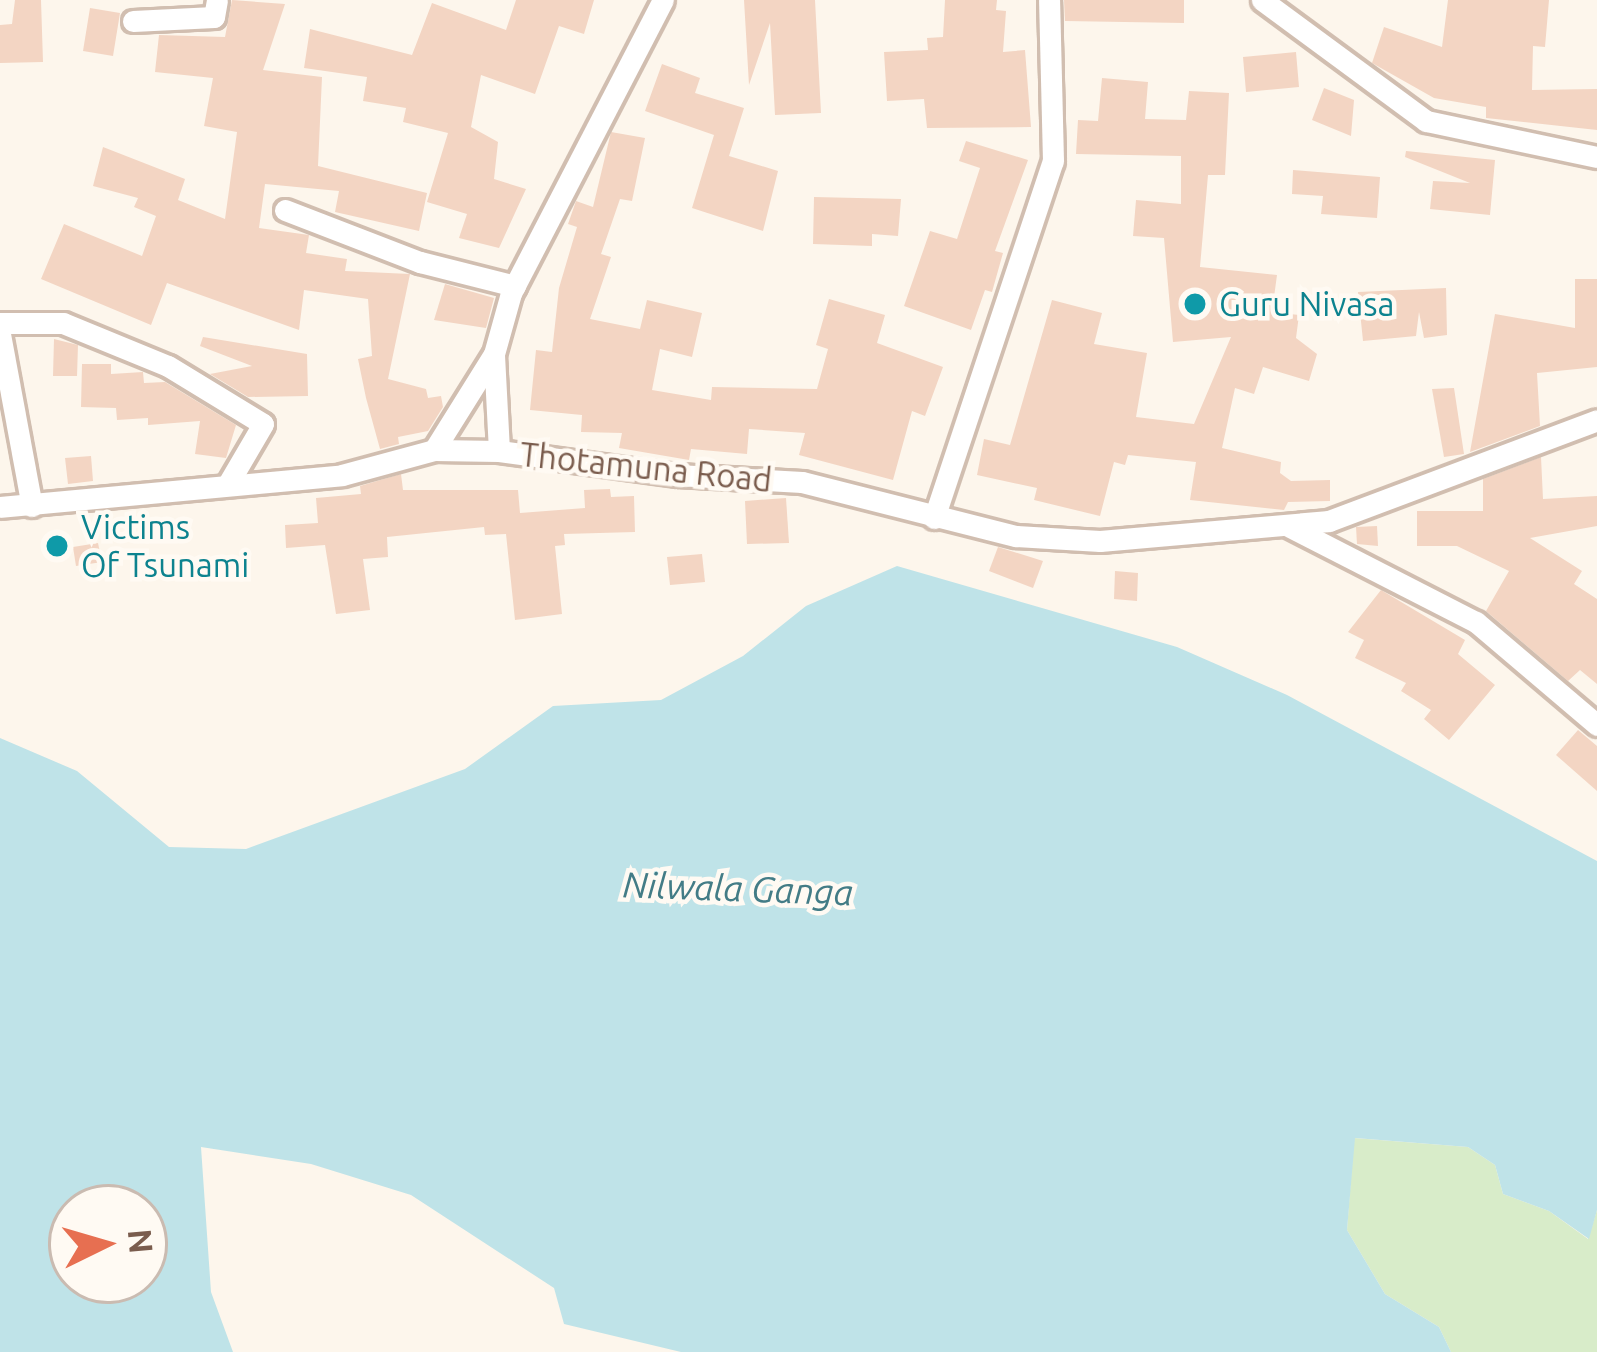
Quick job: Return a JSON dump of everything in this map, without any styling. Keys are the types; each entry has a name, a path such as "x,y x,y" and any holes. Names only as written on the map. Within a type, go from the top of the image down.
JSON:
{"street":[{"path":"133,22 214,16 218,0"},
{"path":"434,450 494,354 515,286 663,0"},
{"path":"934,518 1052,161 1049,0"},
{"path":"1262,0 1426,121 1597,157"},
{"path":"285,210 420,262 515,286"},
{"path":"0,323 63,323 168,367 263,424 228,484"},
{"path":"0,334 32,506"},
{"path":"494,354 499,452"},
{"name":"Thotamuna Road","path":"0,507 342,475 434,450 499,452 677,476 802,482 1016,536 1100,541 1329,521 1597,420"},
{"path":"1290,526 1476,622 1597,725"}],"green space":[{"path":"1354,1138 1468,1147 1495,1165 1503,1194 1549,1211 1588,1239 1597,1210 1597,1352 1451,1352 1439,1327 1385,1294 1347,1230"}],"water":[{"name":"Nilwala Ganga","path":"897,566 1177,647 1287,695 1597,861 1597,1210 1589,1239 1549,1211 1503,1194 1495,1165 1468,1147 1355,1138 1347,1230 1385,1294 1439,1327 1451,1352 681,1352 564,1324 554,1288 411,1195 311,1164 201,1147 211,1292 233,1352 0,1352 0,738 77,771 169,847 246,849 465,769 553,706 661,700 743,656 806,606"}],"building":[{"path":"15,0 41,0 43,62 0,63 0,25 12,24"},
{"path":"232,0 285,4 263,70 322,77 318,166 427,193 419,231 335,212 339,191 265,184 259,228 309,235 306,253 347,259 345,271 410,274 388,379 426,389 428,398 441,396 443,407 428,431 398,437 399,444 380,449 366,398 358,359 372,356 368,299 304,290 299,330 167,283 151,325 41,279 64,224 142,256 156,216 134,207 138,198 93,186 103,147 185,179 178,200 225,219 237,132 204,126 213,78 155,72 159,35 225,37"},
{"path":"516,0 594,0 584,34 559,26 535,94 481,75 471,127 498,142 494,179 526,189 499,248 459,238 467,214 427,202 448,133 403,122 406,108 363,101 367,77 304,68 310,29 412,55 432,3 506,30"},
{"path":"744,0 815,0 821,113 775,115 770,23 749,85"},
{"path":"945,0 997,0 996,10 1006,11 1003,52 1025,50 1031,127 927,128 924,99 887,101 884,52 928,50 927,38 943,37"},
{"path":"1064,0 1184,0 1184,23 1065,21"},
{"path":"1448,0 1549,0 1545,47 1533,46 1532,90 1597,89 1597,130 1486,118 1486,107 1434,98 1372,63 1384,27 1442,47"},
{"path":"90,8 120,13 113,56 83,51"},
{"path":"1296,52 1299,87 1246,92 1243,57"},
{"path":"662,64 700,78 695,93 744,108 729,156 778,171 763,231 692,208 714,135 645,111"},
{"path":"1102,78 1148,82 1145,119 1186,120 1189,91 1229,93 1225,175 1208,175 1200,267 1277,275 1272,312 1299,315 1296,338 1317,354 1309,381 1263,367 1254,394 1235,388 1222,448 1281,462 1280,473 1291,481 1330,480 1330,501 1288,502 1284,510 1190,500 1196,462 1128,455 1125,465 1114,462 1100,516 1034,500 1037,488 977,475 984,439 1010,445 1052,300 1102,313 1094,344 1147,353 1136,417 1194,424 1231,337 1173,342 1164,238 1133,236 1136,200 1181,204 1181,156 1076,154 1078,120 1098,121"},
{"path":"1324,88 1354,100 1351,136 1312,120"},
{"path":"611,132 645,138 632,201 620,199 601,254 611,257 590,319 640,329 647,300 702,313 692,357 660,349 652,390 711,400 712,387 817,389 828,349 816,345 829,299 885,315 877,343 943,367 925,416 912,411 893,480 799,455 805,433 749,429 747,454 691,449 689,460 619,448 622,433 581,432 582,415 530,410 536,350 552,352 559,288 577,227 568,224 576,201 593,207"},
{"path":"966,141 1028,160 995,251 1003,253 992,292 985,290 971,330 904,306 930,231 957,239 980,168 959,161"},
{"path":"1406,151 1495,160 1490,215 1430,209 1433,181 1470,183 1405,157"},
{"path":"1293,170 1380,177 1377,218 1321,214 1323,196 1292,194"},
{"path":"814,197 901,199 898,236 872,234 872,246 813,244"},
{"path":"1575,279 1597,279 1597,367 1537,373 1540,426 1470,452 1495,314 1575,328"},
{"path":"445,284 494,298 486,328 434,320"},
{"path":"1446,288 1447,335 1424,338 1419,312 1416,336 1363,341 1358,292"},
{"path":"203,337 307,354 308,396 248,397 210,374 252,366 200,346"},
{"path":"54,339 78,345 77,376 53,376"},
{"path":"82,364 111,364 111,374 143,372 144,383 165,382 236,425 226,458 195,454 200,421 148,425 148,418 117,420 116,408 81,407"},
{"path":"1454,388 1464,454 1444,457 1432,389"},
{"path":"91,456 93,481 68,484 65,458"},
{"path":"1541,457 1543,499 1597,496 1597,526 1530,538 1582,571 1574,584 1597,599 1597,684 1580,670 1568,681 1486,611 1509,571 1457,546 1417,546 1417,511 1483,511 1483,479"},
{"path":"401,474 403,490 518,490 520,513 585,508 584,490 610,489 611,497 634,496 635,532 564,534 565,545 555,546 562,614 515,620 506,534 485,535 484,527 387,537 388,557 363,559 370,610 336,614 325,545 286,548 285,525 318,523 316,498 361,494 360,486"},
{"path":"786,498 789,543 747,544 745,501"},
{"path":"1377,526 1378,546 1357,544 1356,527"},
{"path":"98,543 102,562 76,566 73,547"},
{"path":"998,547 1043,561 1033,588 989,571"},
{"path":"702,554 705,582 670,585 667,557"},
{"path":"1115,571 1138,573 1137,601 1114,599"},
{"path":"1381,590 1465,640 1458,654 1495,685 1449,740 1424,719 1431,710 1401,691 1406,683 1355,658 1364,640 1348,632"},
{"path":"1578,730 1597,746 1597,791 1556,755"}],"place":[{"name":"Guru Nivasa","path":"1195,304"},
{"name":"Victims Of Tsunami","path":"57,546"}]}
